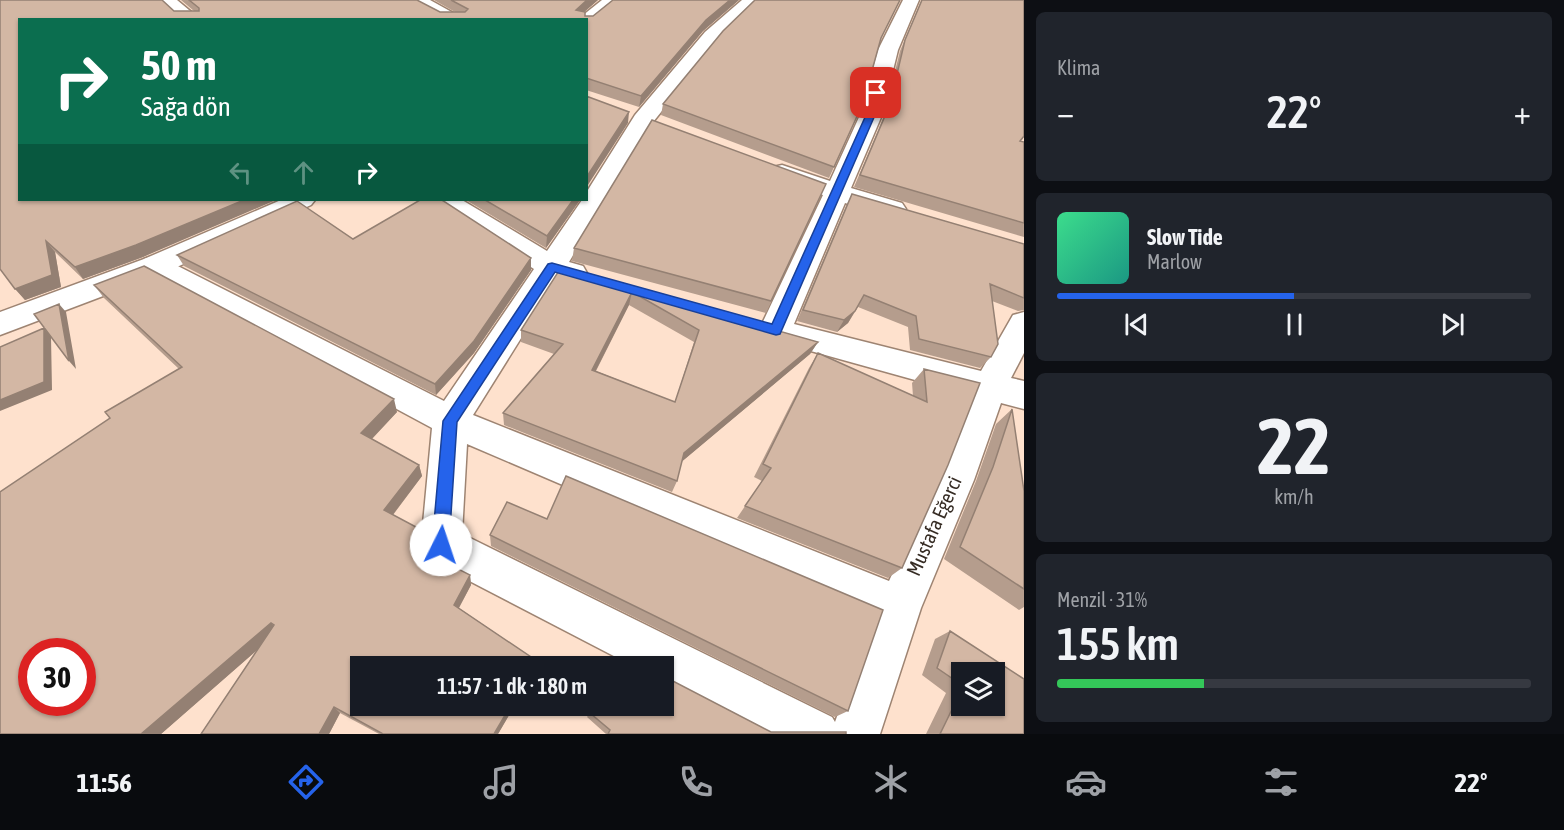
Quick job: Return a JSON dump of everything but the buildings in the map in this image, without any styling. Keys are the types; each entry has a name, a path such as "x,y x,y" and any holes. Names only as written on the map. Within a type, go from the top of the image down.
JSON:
{"street":[{"path":"166,0 189,18"},
{"path":"417,0 453,18"},
{"path":"588,19 613,0"},
{"path":"752,0 712,36 644,120 552,267 450,421 441,545 815,734"},
{"path":"911,0 888,50 871,115 837,192 765,327 1007,391"},
{"path":"762,164 837,192 914,215"},
{"path":"0,324 154,266 300,201"},
{"path":"447,201 552,267 597,279"},
{"path":"154,266 450,421 899,607"},
{"name":"Mustafa Eğerci","path":"855,734 899,607 955,480 1007,391 1024,323"}],"route":[{"path":"441,545 450,421 552,267 776,330 871,115 876,93"}]}
